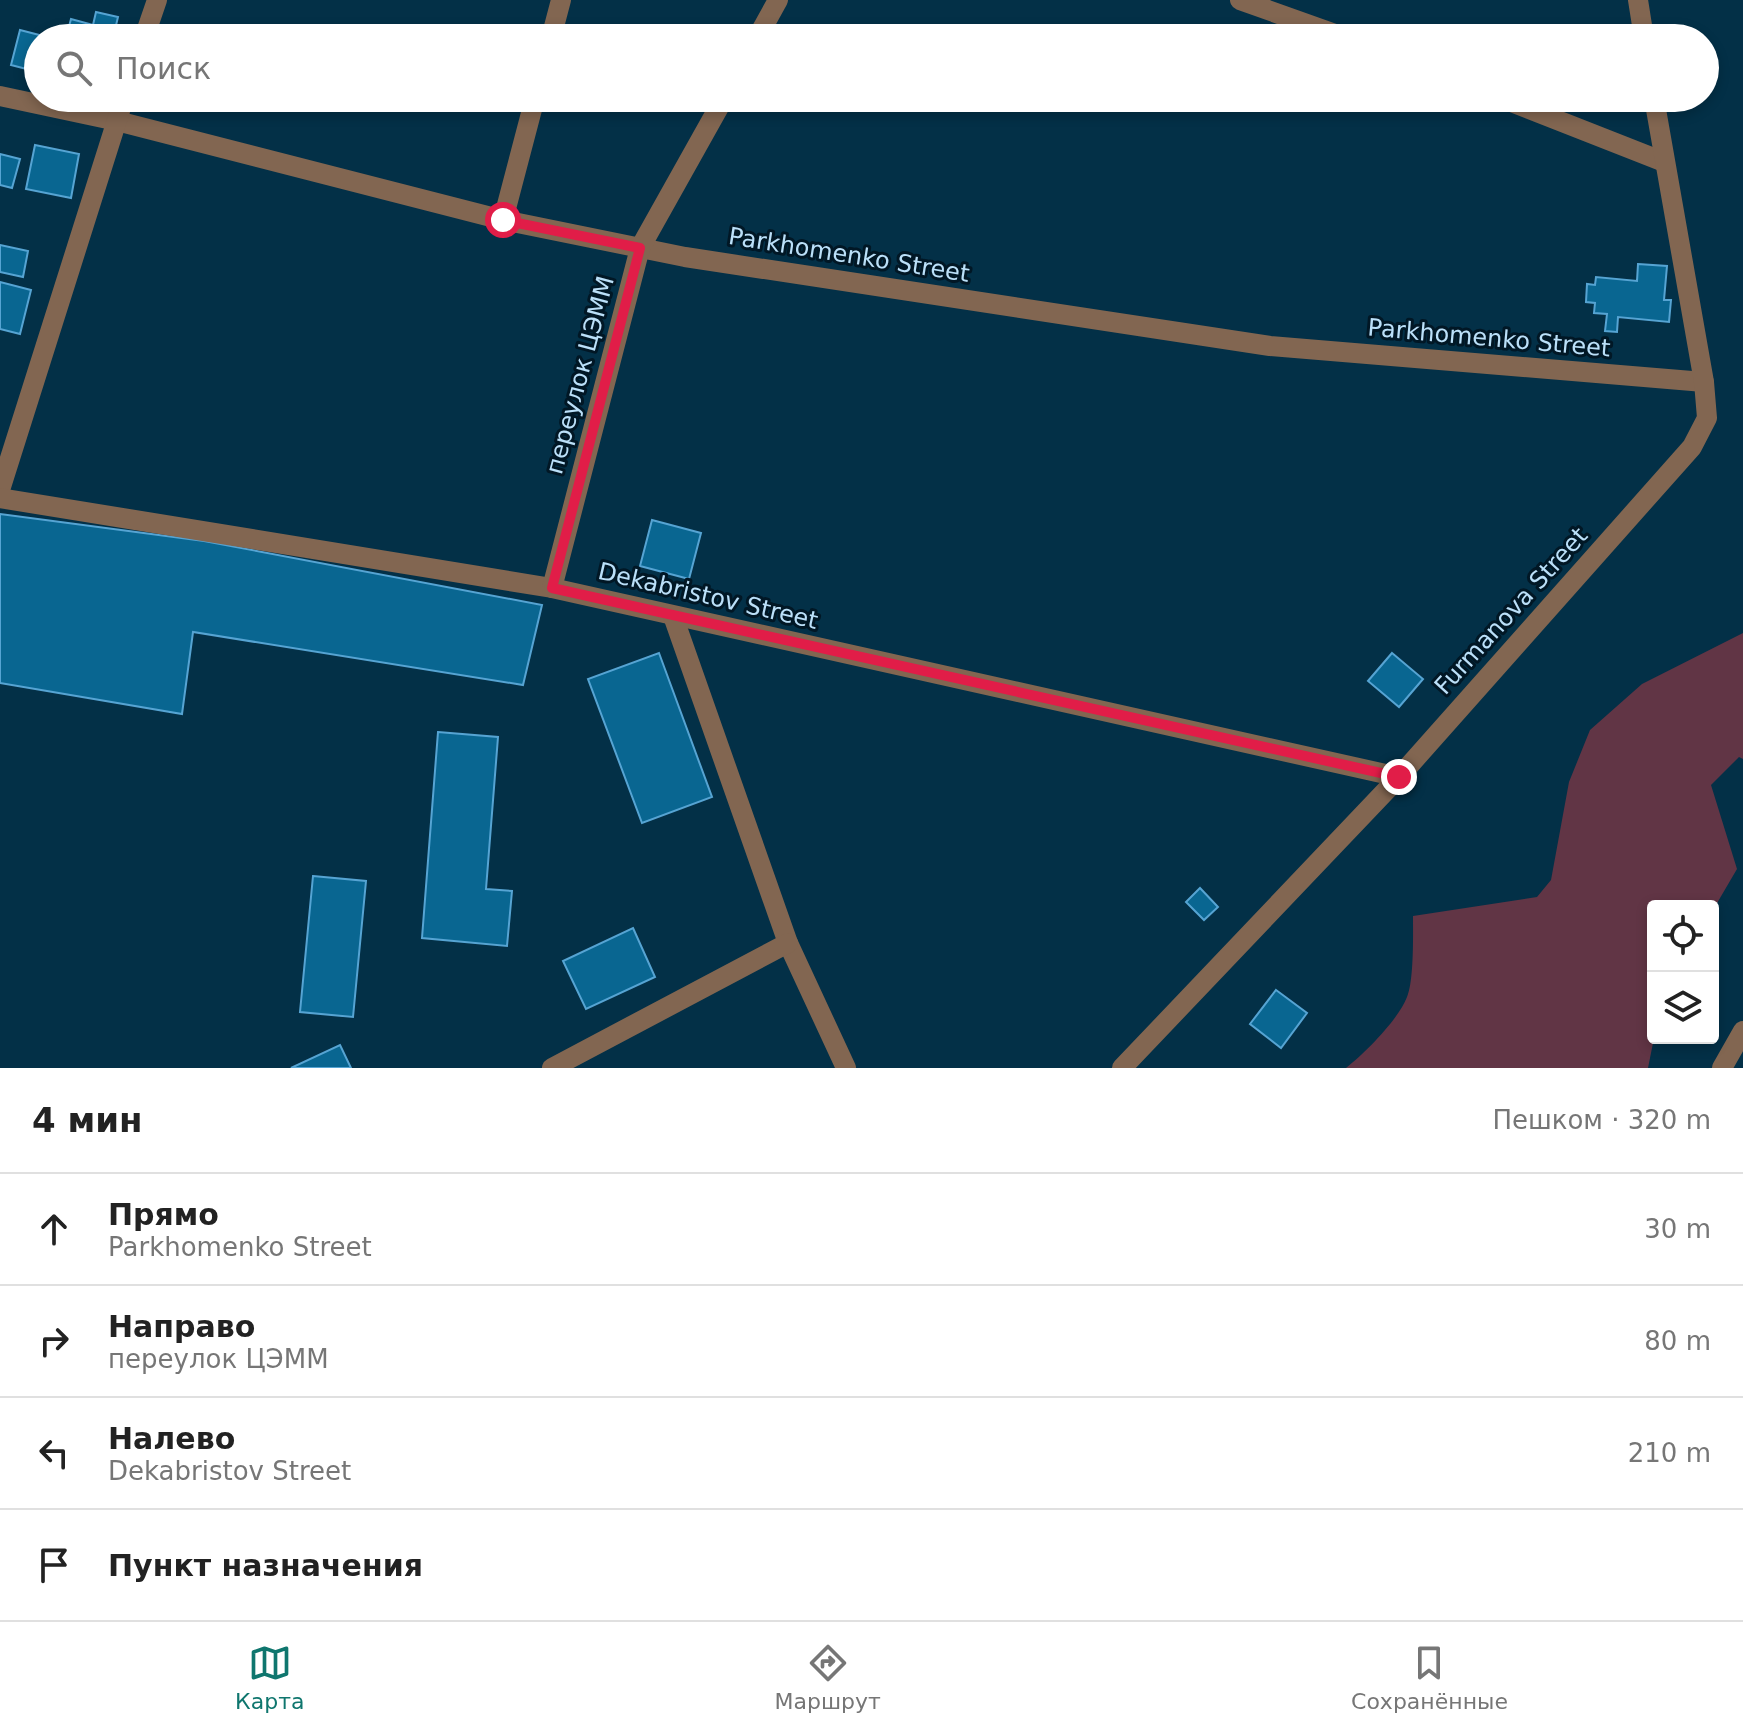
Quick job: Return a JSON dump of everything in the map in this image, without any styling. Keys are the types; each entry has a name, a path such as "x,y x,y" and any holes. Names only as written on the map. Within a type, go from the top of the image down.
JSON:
{"street":[{"path":"149,24 157,0"},
{"path":"555,24 561,0"},
{"path":"765,24 778,0"},
{"path":"1240,0 1291,8 1320,24"},
{"path":"1638,0 1642,24"},
{"name":"Parkhomenko Street","path":"0,96 24,101"},
{"name":"Parkhomenko Street","path":"75,112 503,220 685,257 1270,346 1704,382"},
{"path":"0,490 120,112"},
{"path":"503,220 531,112"},
{"name":"переулок ЦЭММ","path":"552,588 640,248 716,112"},
{"path":"1537,112 1664,162"},
{"name":"Furmanova Street","path":"1122,1068 1399,777 1692,447 1707,418 1704,382 1656,112"},
{"name":"Dekabristov Street","path":"0,498 552,588 1399,777"},
{"path":"673,616 788,943 846,1068"},
{"path":"552,1068 788,943"},
{"path":"1722,1068 1743,1031"}],"shaded area":[{"path":"1743,633 1743,759 1739,757 1711,785 1737,869 1719,900 1647,900 1647,1044 1653,1044 1648,1068 1346,1068 1389,1026 1407,997 1412,969 1413,916 1537,897 1551,880 1569,782 1590,730 1642,684"}],"building":[{"path":"96,12 118,17 116,24 93,24"},
{"path":"71,19 89,24 70,24"},
{"path":"20,30 24,31 24,68 11,65"},
{"path":"35,145 79,154 71,198 26,189"},
{"path":"0,154 20,159 12,188 0,185"},
{"path":"0,245 28,251 23,277 0,272"},
{"path":"1638,264 1667,266 1664,300 1671,300 1669,322 1618,317 1617,332 1605,331 1607,314 1594,313 1595,303 1586,302 1587,284 1595,285 1596,277 1637,281"},
{"path":"0,282 31,290 20,334 0,329"},
{"path":"0,514 204,541 542,605 523,685 193,632 182,714 0,683"},
{"path":"652,520 701,533 689,579 640,566"},
{"path":"659,653 712,797 642,823 588,679"},
{"path":"1392,653 1423,679 1399,707 1368,681"},
{"path":"438,732 498,737 486,889 512,891 507,946 422,938"},
{"path":"313,876 366,881 353,1017 300,1012"},
{"path":"1200,888 1218,907 1204,920 1186,902"},
{"path":"633,928 655,977 586,1009 563,961"},
{"path":"1276,990 1307,1013 1281,1048 1250,1024"},
{"path":"340,1045 351,1068 291,1068"}],"route":[{"path":"503,220 640,248 552,588 1399,777"}]}
